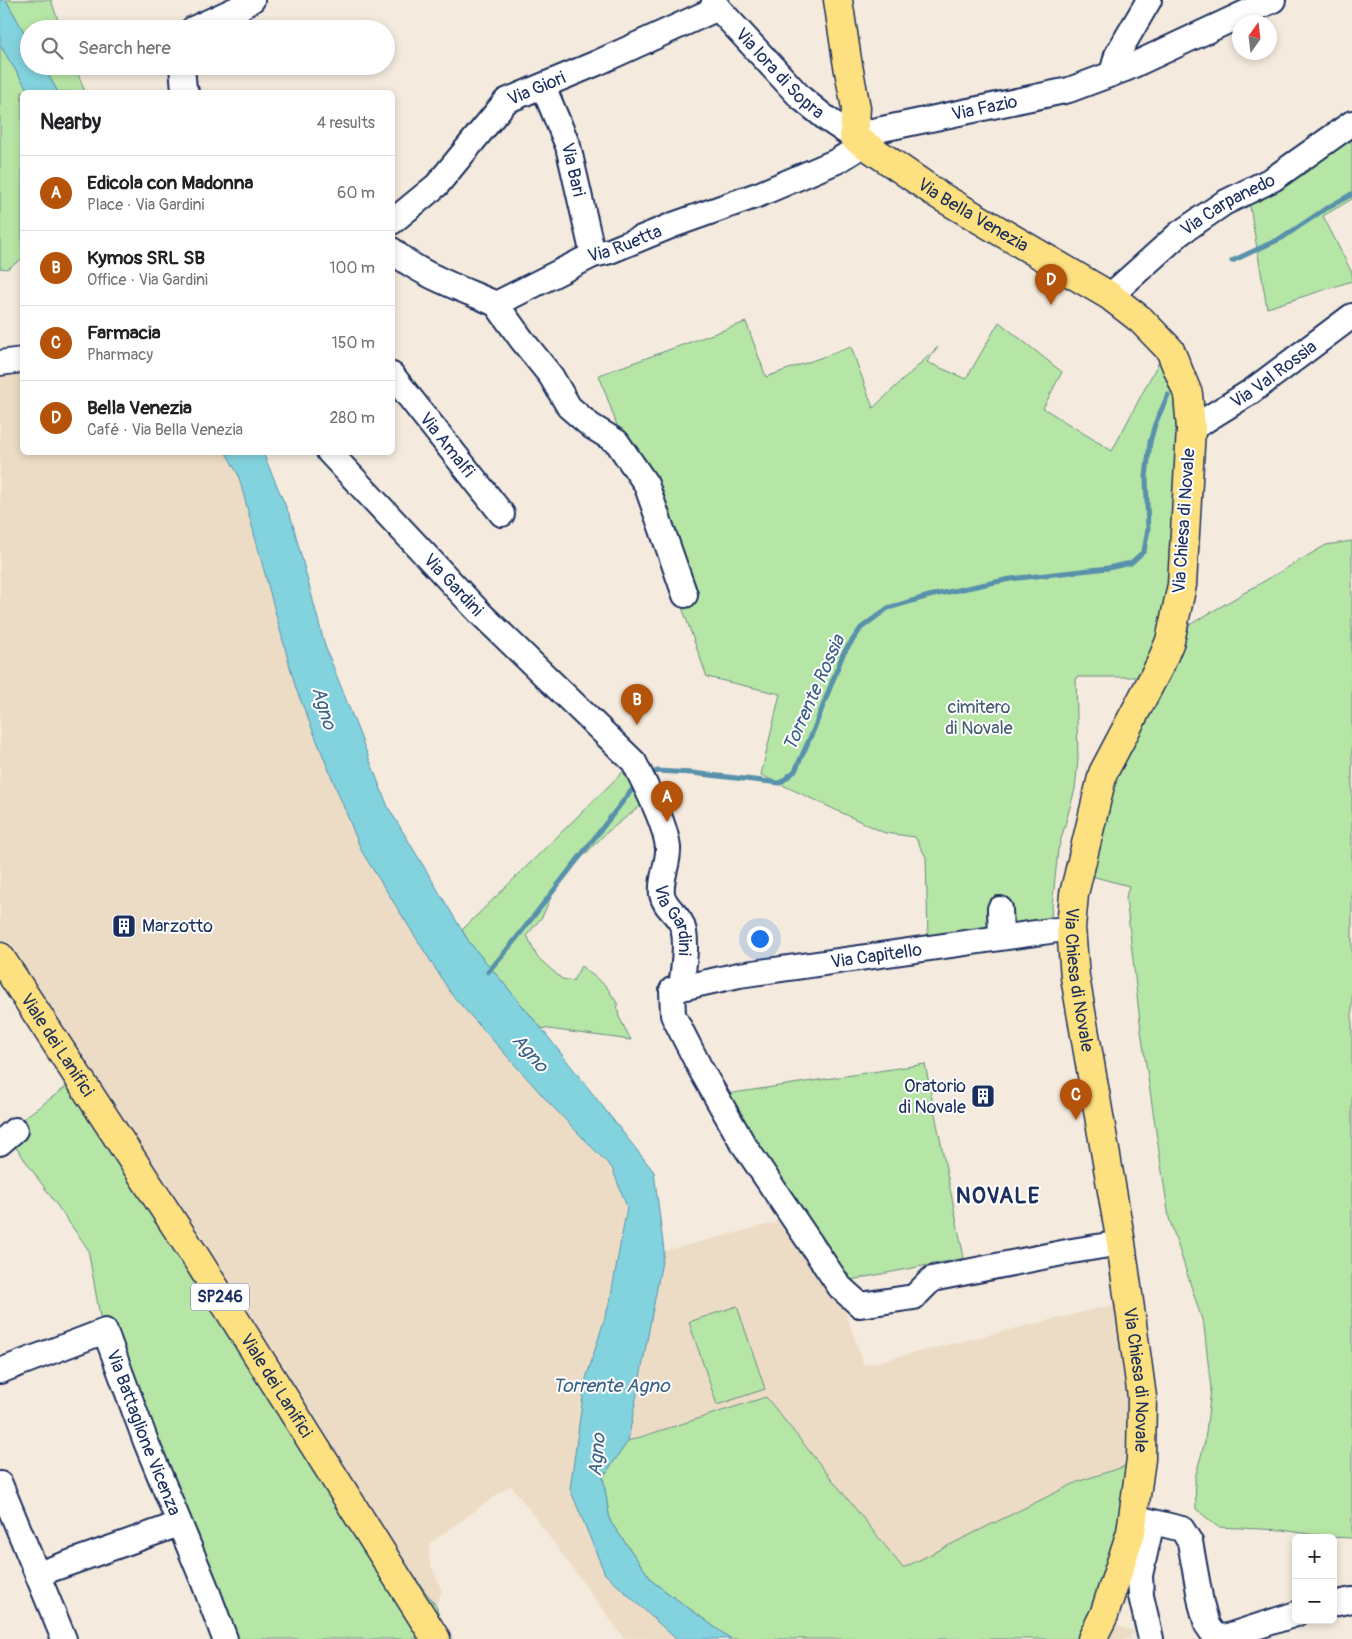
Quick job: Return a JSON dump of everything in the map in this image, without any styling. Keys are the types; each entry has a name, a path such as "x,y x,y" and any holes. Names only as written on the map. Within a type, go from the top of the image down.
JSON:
{"main road":[{"path":"838,0 856,108 858,138"},
{"name":"Via Bella Venezia","path":"858,138 940,196 1110,296 1141,320 1170,350 1188,394 1191,429"},
{"name":"Via Chiesa di Novale","path":"1092,1639 1104,1616 1131,1532 1143,1520 1141,1459 1142,1397 1121,1243 1075,977 1072,928 1074,894 1103,773 1160,665 1170,641 1182,585 1191,429"},
{"name":"Viale dei Lanifici","path":"0,958 200,1265 436,1639"}],"street":[{"path":"213,20 252,0"},
{"path":"1112,74 1117,55 1149,0"},
{"name":"Via Fazio","path":"858,138 868,132 964,111 1019,102 1069,90 1112,74 1273,0"},
{"name":"Via lora di Sopra","path":"716,4 800,98 858,138"},
{"name":"Via Giori","path":"395,220 437,185 506,101 597,63 716,4"},
{"path":"183,75 184,90"},
{"name":"Via Bari","path":"543,86 568,146 592,255"},
{"name":"Via Carpanedo","path":"1110,296 1180,233 1224,203 1273,179 1352,124"},
{"name":"Via Ruetta","path":"496,304 592,255 610,251 673,225 760,194 837,161 858,138"},
{"path":"395,253 402,259 433,276 496,304 551,376 569,407 591,426 617,442 646,484 685,595"},
{"name":"Via Val Rossia","path":"1191,429 1252,391 1352,316"},
{"path":"0,363 20,360"},
{"name":"Via Amalfi","path":"395,380 502,514"},
{"name":"Via Gardini","path":"332,455 480,613 634,762 649,793 666,838 668,850 663,875 662,894 682,924 685,950 681,988 672,990 672,1015 747,1150 840,1287 860,1304 914,1296 932,1279 1121,1243"},
{"path":"1000,909 1001,937"},
{"name":"Via Capitello","path":"681,988 740,975 1072,928"},
{"name":"Via Battaglione Vicenza","path":"0,1371 105,1331 146,1442 225,1639"},
{"path":"0,1484 64,1639"},
{"path":"1151,1639 1141,1596 1140,1575 1143,1520 1182,1529 1190,1542 1200,1603 1207,1625 1214,1635 1225,1638 1292,1615"},
{"path":"38,1574 179,1524"},
{"path":"1337,1603 1352,1600"}],"shaded area":[{"name":"Marzotto","path":"20,360 20,455 227,455 238,474 296,689 551,1105 612,1169 627,1207 610,1301 585,1382 605,1574 676,1639 624,1638 511,1485 430,1543 429,1560 442,1591 436,1606 343,1481 0,954 0,364"},
{"path":"795,1218 835,1283 864,1365 1129,1301 1138,1462 1076,1482 903,1568 766,1397 628,1441 664,1251"},
{"path":"1106,1622 1136,1632 1131,1635 1131,1639 1097,1639"}],"green space":[{"path":"6,0 51,0 58,20 20,20 20,25"},
{"path":"0,45 28,90 20,90 20,260 7,269 0,268"},
{"path":"48,75 78,75 84,90 57,90"},
{"path":"1352,140 1352,199 1323,216 1352,273 1352,281 1267,308 1248,195"},
{"name":"cimitero di Novale","path":"746,322 766,377 851,347 873,408 938,347 927,362 966,379 999,322 1062,372 1043,408 1112,451 1163,354 1184,403 1167,638 1326,545 1352,541 1352,1538 1337,1537 1337,1534 1309,1534 1282,1530 1218,1527 1196,1509 1195,1478 1205,1441 1211,1389 1204,1326 1169,1218 1141,1031 1126,897 1129,886 1069,870 1118,721 1137,677 1076,677 1078,760 1075,789 1058,850 1050,925 928,938 926,857 915,837 885,833 761,775 780,694 707,677 599,375"},
{"path":"634,761 652,797 606,833 558,882 542,917 527,935 537,957 562,979 573,981 581,966 606,986 617,1003 619,1017 631,1040 541,1028 469,942 462,930"},
{"path":"925,1064 964,1258 835,1283 720,1095"},
{"path":"81,1076 343,1481 436,1606 445,1639 216,1639 104,1339 88,1249 5,1132"},
{"path":"737,1306 765,1389 717,1405 689,1322"},
{"path":"766,1397 903,1568 1077,1482 1138,1462 1092,1639 731,1639 653,1582 610,1521 603,1477 628,1441"}],"water":[{"path":"0,0 6,0 20,25 20,75 48,75 57,90 28,90 0,45"},
{"name":"Torrente Agno","path":"227,455 264,455 292,521 325,646 388,807 469,942 541,1028 654,1172 664,1251 628,1441 603,1477 610,1521 653,1582 731,1639 676,1639 605,1574 570,1489 585,1382 610,1301 627,1207 612,1168 551,1105 452,995 362,852 296,689 238,474"}],"waterway":[{"name":"Torrente Rossia","path":"1232,261 1282,238 1325,209 1352,194"},
{"name":"Torrente Rossia","path":"647,777 657,771 780,783 795,771 814,729 843,654 861,628 888,608 929,596 1010,579 1108,568 1131,563 1144,551 1148,529 1146,477 1150,442 1155,424 1168,395"},
{"name":"Torrente Rossia","path":"488,972 638,782"}],"place":[{"name":"Bella Venezia","path":"1051,305"},
{"name":"Kymos SRL SB","path":"637,725"},
{"name":"Edicola con Madonna","path":"667,822"},
{"name":"Marzotto","path":"124,926"},
{"name":"Oratorio di Novale","path":"983,1096"},
{"name":"Farmacia","path":"1076,1120"}],"district":[{"name":"NOVALE","path":"998,1196"}],"water label":[{"name":"Agno","path":"324,708"},
{"name":"Agno","path":"530,1053"},
{"name":"Agno","path":"597,1455"}]}
